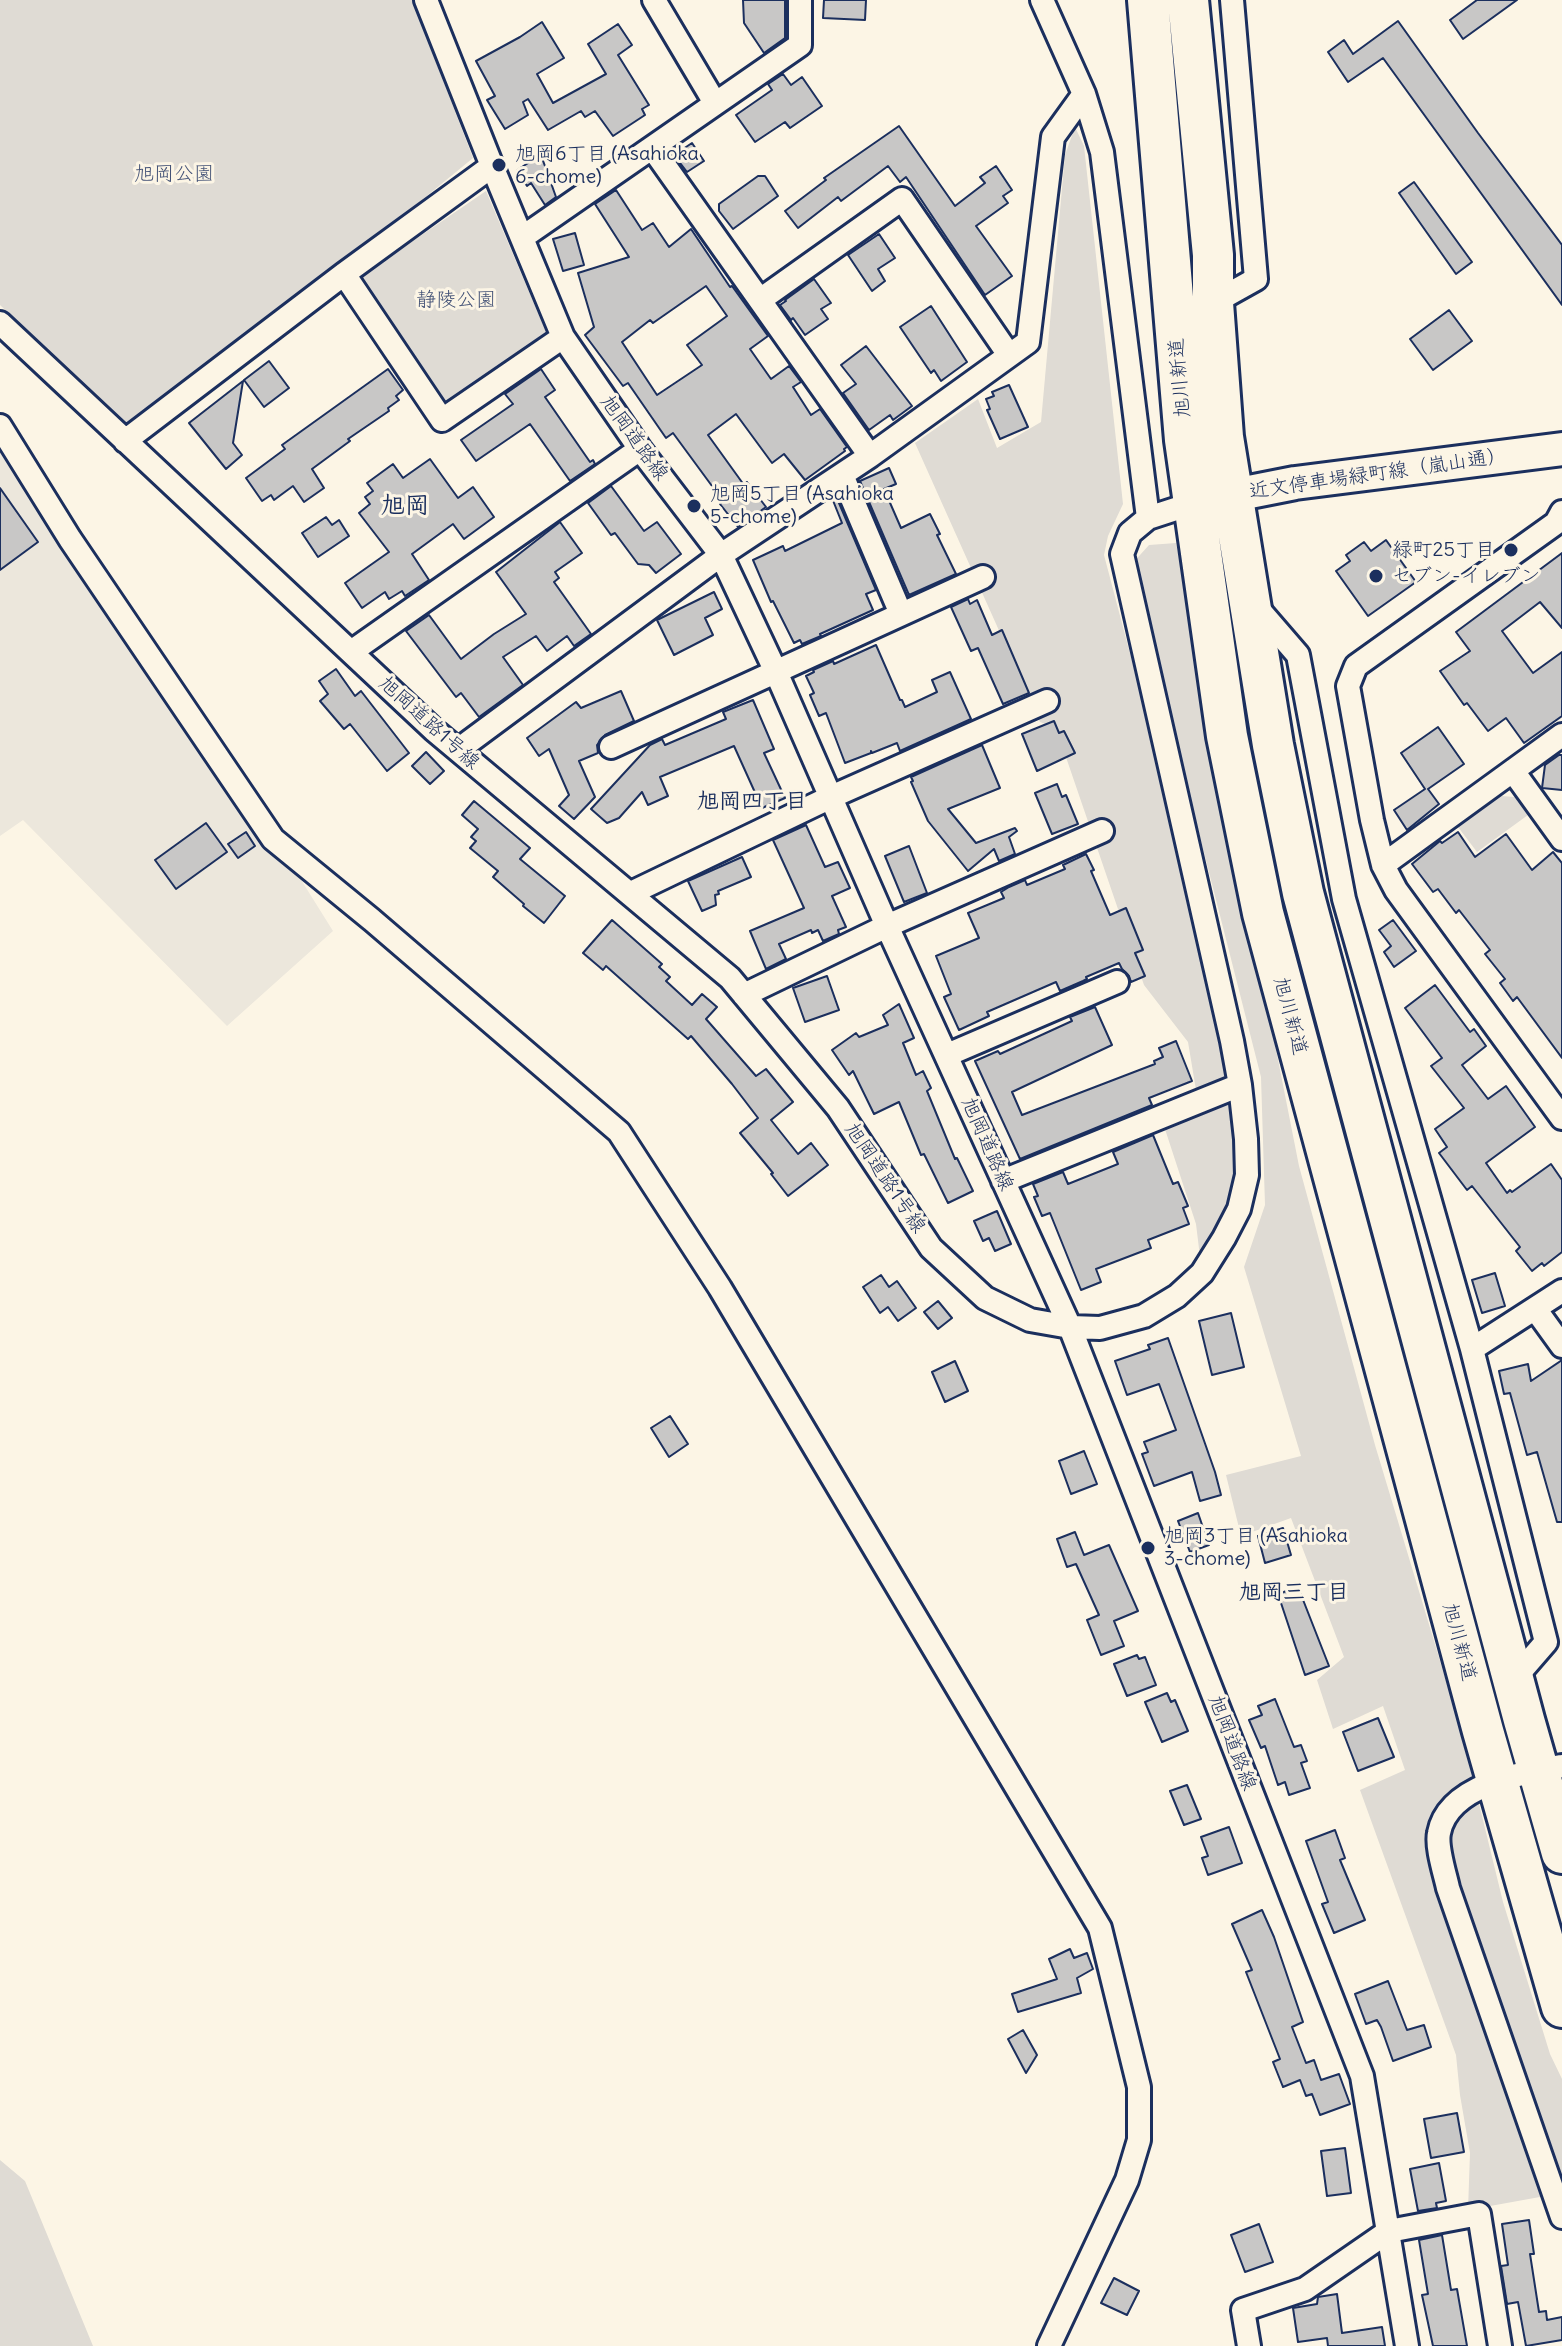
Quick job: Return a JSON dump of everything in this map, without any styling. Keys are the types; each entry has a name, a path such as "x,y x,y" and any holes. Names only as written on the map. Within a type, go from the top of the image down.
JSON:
{"highway":[{"name":"旭川新道","path":"1148,0 1185,440 1213,499 1251,600 1273,745 1303,893 1514,1679 1550,1768 1562,1853"},
{"name":"旭川新道","path":"1188,0 1213,255 1213,303 1223,437 1213,499 1227,736 1263,913 1497,1780 1562,2007"}],"main road":[{"name":"近文停車場緑町線（嵐山通）","path":"1213,499 1295,483 1562,449"}],"street":[{"name":"旭岡道路線","path":"426,0 563,337 640,449 721,555 1070,1327 1362,2076 1407,2346"},
{"path":"654,0 715,103"},
{"path":"523,237 800,45 800,0"},
{"path":"1042,0 1084,94 1102,152 1148,518 1213,499"},
{"path":"1213,303 1256,279 1232,0"},
{"path":"458,750 721,555 870,456 1028,342 1053,137 1084,94"},
{"path":"653,149 870,456"},
{"path":"125,441 492,166"},
{"path":"760,300 902,199 1009,355"},
{"path":"344,274 442,420 563,337"},
{"name":"旭岡道路1号線","path":"0,323 458,750 730,978 838,1108 931,1248 985,1298 1030,1320 1070,1327 1100,1328 1144,1316 1177,1296 1202,1273 1224,1238 1239,1209 1247,1175 1240,1085 1122,554 1130,533 1148,518"},
{"path":"0,426 70,539 273,839 619,1132 720,1288 1100,1928 1139,2087 1139,2140 1127,2180 1049,2346"},
{"path":"351,652 640,449"},
{"path":"842,475 901,614"},
{"path":"1560,522 1356,666 1348,686 1383,865 1396,890 1562,1118"},
{"path":"611,747 983,577"},
{"path":"1251,600 1298,655 1344,899 1472,1349 1546,1642 1514,1679"},
{"path":"631,893 831,797 1047,701"},
{"path":"1383,865 1562,735"},
{"path":"1513,771 1562,839"},
{"path":"744,995 887,926 1102,831"},
{"path":"947,1055 1117,982"},
{"path":"1003,1181 1240,1085"},
{"path":"1472,1349 1562,1291"},
{"path":"1536,1310 1562,1346"},
{"path":"1550,1768 1497,1780 1470,1793 1445,1813 1438,1837 1448,1888 1562,2217"},
{"path":"1249,2346 1243,2310 1305,2289 1389,2231 1479,2214 1500,2346"}],"shaded area":[{"path":"0,429 228,763 333,931 227,1026 23,820 0,836"}],"green space":[{"name":"旭岡公園","path":"0,0 412,0 473,158 339,268 134,423 131,421 126,425 0,305"},
{"path":"1075,127 1084,146 1123,504 1108,536 1104,555 1232,1041 1247,1175 1202,1273 1196,1224 1163,1123 1199,1108 1188,1042 1144,985 1056,728 1040,722 915,443 978,399 997,448 1041,422 1065,155"},
{"name":"静陵公園","path":"486,191 547,334 445,408 356,280"},
{"path":"1176,543 1299,1166 1375,1445 1462,1734 1503,1902 1550,2054 1562,2079 1562,2193 1468,2210 1470,2153 1456,2055 1360,1790 1405,1770 1383,1706 1333,1729 1317,1680 1344,1657 1291,1518 1241,1536 1226,1475 1301,1456 1244,1267 1265,1205 1261,1077 1131,565 1149,545"},
{"path":"1501,796 1515,797 1528,815 1477,852 1458,827"},
{"path":"0,2160 25,2181 93,2346 0,2346"}],"building":[{"path":"743,0 785,0 785,38 764,53 744,23"},
{"path":"824,0 866,0 865,20 823,18"},
{"path":"1477,0 1517,0 1463,39 1450,20"},
{"path":"1398,21 1562,245 1562,305 1383,58 1348,82 1328,52 1344,40 1353,54"},
{"path":"542,22 564,58 537,74 553,103 606,74 588,44 618,24 632,45 618,55 649,105 642,109 645,115 613,136 595,111 585,117 581,111 548,130 528,99 523,102 528,115 505,129 487,100 495,96 476,61"},
{"path":"783,74 791,85 802,77 822,106 790,128 785,122 755,142 736,115 772,90 768,84"},
{"path":"899,126 955,206 985,183 980,177 996,166 1012,190 1003,196 1008,203 976,226 1012,276 985,295 906,177 900,182 888,166 841,201 838,197 798,228 785,211 826,180 824,178"},
{"path":"692,143 704,161 687,172 674,155"},
{"path":"541,155 556,197 545,205 531,183 527,186 517,170"},
{"path":"758,176 765,176 778,196 733,229 719,211 719,204"},
{"path":"1414,182 1472,262 1456,274 1399,193"},
{"path":"616,190 642,230 653,223 669,247 691,229 768,336 750,349 771,379 789,366 801,382 793,387 811,415 820,409 847,447 805,480 784,454 772,463 736,414 708,435 744,485 747,482 766,507 738,527 720,504 723,501 673,433 666,438 628,383 623,386 585,335 594,327 578,273 629,257 595,204","holes":["706,286 727,316 687,345 702,365 657,395 622,342 650,320 653,323"]},
{"path":"575,233 584,265 563,271 553,239"},
{"path":"879,234 895,258 878,269 885,281 872,291 848,255"},
{"path":"814,279 831,303 821,309 828,319 805,335 780,305"},
{"path":"931,306 967,362 941,381 934,370 931,373 900,327"},
{"path":"1449,310 1472,341 1433,370 1410,339"},
{"path":"866,346 912,406 893,420 890,415 869,430 843,393 856,384 841,365"},
{"path":"269,361 289,388 264,407 244,380"},
{"path":"388,369 403,390 396,396 399,400 388,408 389,411 312,469 324,488 304,502 293,486 274,500 271,495 262,501 246,478 285,449 282,445"},
{"path":"541,369 555,390 545,397 590,462 593,460 595,464 570,481 530,424 476,461 461,440 513,404 505,394"},
{"path":"243,381 233,443 242,455 226,469 189,423"},
{"path":"1009,385 1028,427 1000,439 987,410 990,409 986,399 994,396 992,392"},
{"path":"430,459 458,498 473,487 494,517 464,539 453,524 412,554 429,580 405,596 402,591 389,599 385,592 362,608 345,583 389,552 359,513 370,504 365,497 373,491 367,483 393,464 403,478"},
{"path":"889,468 896,484 884,489 901,528 930,514 956,574 909,595 860,481"},
{"path":"611,486 644,531 657,522 681,554 656,573 649,565 638,564 615,533 611,535 588,503"},
{"path":"0,488 38,542 0,570"},
{"path":"836,496 876,590 866,594 873,610 802,644 800,640 794,643 771,602 753,560 783,546 785,551 842,523 832,498"},
{"path":"326,517 332,525 339,520 349,536 318,557 302,533"},
{"path":"560,522 582,553 555,572 559,578 554,582 591,634 574,646 567,636 547,651 536,636 503,657 523,685 479,717 461,693 456,697 406,631 429,615 461,659 526,614 496,572"},
{"name":"セブン-イレブン","path":"1386,540 1416,582 1368,616 1336,571 1350,561 1346,555 1364,542 1371,551"},
{"path":"1562,553 1562,628 1540,602 1502,631 1533,673 1562,652 1562,716 1524,743 1506,718 1488,731 1467,703 1464,705 1440,671 1470,651 1456,632"},
{"path":"714,592 722,609 705,618 713,635 674,655 657,620"},
{"path":"968,599 970,604 977,600 992,635 1002,630 1029,693 1003,704 978,648 971,651 951,607"},
{"path":"876,645 905,707 937,692 932,680 950,672 971,719 900,751 897,743 845,763 826,713 819,716 806,676 833,661 834,664"},
{"path":"336,669 355,696 361,691 409,753 387,771 350,724 344,729 320,701 328,694 319,681"},
{"path":"621,691 634,721 605,735 597,745 598,753 579,761 595,797 574,819 559,806 569,795 549,749 539,756 527,738 576,702 581,708"},
{"path":"753,700 774,749 764,753 785,798 762,808 734,746 660,777 668,796 648,805 642,792 619,818 607,823 591,809 650,745 662,739 665,745 726,719 723,712"},
{"path":"1054,721 1059,733 1064,731 1075,753 1037,771 1022,734"},
{"path":"1438,727 1464,764 1428,789 1439,804 1407,830 1394,810 1425,789 1401,753"},
{"path":"982,745 1000,788 948,809 976,843 1015,828 1017,831 1009,837 1015,854 999,861 994,849 968,871 928,821 911,777"},
{"path":"426,752 444,771 430,784 412,766"},
{"path":"1562,755 1562,790 1542,788 1545,765"},
{"path":"1057,784 1062,797 1066,795 1078,824 1052,834 1035,793"},
{"path":"474,801 530,848 520,859 565,896 544,923 493,877 498,871 470,848 476,841 471,837 478,829 462,815"},
{"path":"206,823 227,852 176,889 155,860"},
{"path":"806,825 825,867 838,862 850,888 832,896 846,927 823,941 818,930 812,933 811,930 779,944 786,959 766,969 750,931 804,908 773,840"},
{"path":"246,832 255,846 238,858 228,844"},
{"path":"1458,832 1475,857 1506,834 1532,870 1553,852 1562,863 1562,1058 1517,997 1513,1001 1500,983 1505,979 1485,954 1490,950 1459,910 1456,913 1438,889 1433,892 1412,864 1440,841 1442,843"},
{"path":"909,846 927,893 904,902 885,856"},
{"path":"1086,854 1110,915 1126,908 1143,950 1135,953 1145,976 1131,982 1119,963 1060,991 1056,982 987,1012 989,1016 959,1030 944,997 951,994 936,956 979,938 968,913 1004,898 1001,892 1009,887 1025,880 1027,885 1065,869 1063,865"},
{"path":"742,857 751,877 718,891 719,894 715,895 716,905 702,911 688,881"},
{"path":"612,920 662,964 659,967 670,977 666,981 692,1005 702,994 717,1007 706,1019 756,1076 766,1069 793,1102 771,1120 798,1154 811,1143 828,1165 788,1196 740,1133 758,1118 732,1084 691,1036 688,1039 606,966 603,970 583,953"},
{"path":"1393,920 1416,951 1394,967 1384,952 1391,946 1379,930"},
{"path":"827,976 839,1010 805,1022 793,988"},
{"path":"1435,985 1470,1032 1474,1029 1486,1046 1462,1065 1488,1099 1506,1086 1535,1127 1486,1163 1507,1193 1551,1164 1562,1180 1562,1252 1532,1271 1516,1251 1520,1247 1472,1186 1467,1190 1439,1153 1447,1147 1435,1129 1464,1108 1431,1066 1442,1058 1405,1008"},
{"path":"899,1004 914,1038 903,1043 916,1075 923,1071 931,1088 927,1091 955,1159 973,1191 948,1203 924,1154 921,1155 899,1102 874,1114 853,1071 849,1075 832,1050 856,1033 859,1037 888,1025 883,1015"},
{"path":"1095,1007 1112,1045 1012,1092 1022,1115 1155,1064 1154,1061 1163,1057 1159,1048 1176,1041 1192,1081 1149,1098 1152,1105 1020,1159 975,1061 998,1051 1000,1054"},
{"path":"1153,1135 1173,1184 1178,1182 1188,1206 1183,1208 1189,1224 1148,1240 1151,1248 1096,1269 1101,1282 1081,1290 1050,1213 1042,1216 1034,1197 1038,1196 1033,1184 1063,1172 1068,1184 1118,1164 1113,1152"},
{"path":"997,1211 1011,1244 995,1251 989,1238 983,1241 974,1221"},
{"path":"1495,1273 1505,1306 1482,1313 1472,1280"},
{"path":"881,1275 889,1287 897,1281 916,1308 898,1321 888,1307 880,1313 863,1287"},
{"path":"938,1301 952,1318 938,1329 924,1312"},
{"path":"1231,1313 1244,1367 1212,1375 1199,1321"},
{"path":"1168,1338 1221,1495 1200,1501 1192,1472 1154,1486 1142,1454 1148,1452 1144,1442 1176,1430 1159,1384 1127,1395 1115,1361 1150,1349 1148,1345"},
{"path":"1562,1360 1562,1522 1557,1522 1537,1452 1527,1455 1510,1393 1504,1394 1499,1371 1528,1364 1531,1381"},
{"path":"955,1361 968,1391 945,1402 932,1372"},
{"path":"670,1416 688,1444 669,1457 651,1428"},
{"path":"1084,1451 1097,1484 1071,1494 1059,1461"},
{"path":"1198,1513 1209,1545 1190,1552 1178,1521"},
{"path":"1283,1528 1291,1555 1265,1563 1258,1536"},
{"path":"1075,1532 1084,1555 1109,1545 1138,1611 1114,1621 1124,1646 1101,1655 1087,1620 1099,1615 1076,1564 1067,1567 1057,1539"},
{"path":"1298,1587 1329,1666 1305,1675 1278,1594"},
{"path":"1137,1655 1139,1659 1145,1657 1156,1685 1127,1696 1114,1664"},
{"path":"1167,1693 1171,1702 1175,1700 1188,1731 1162,1742 1145,1702"},
{"path":"1275,1699 1294,1747 1301,1745 1307,1761 1301,1763 1310,1788 1289,1795 1285,1782 1278,1785 1265,1746 1261,1748 1249,1720 1262,1715 1258,1706"},
{"path":"1378,1718 1394,1757 1358,1771 1343,1732"},
{"path":"1187,1785 1201,1819 1184,1825 1170,1791"},
{"path":"1229,1827 1242,1863 1208,1875 1202,1858 1208,1856 1201,1837"},
{"path":"1335,1830 1345,1858 1340,1860 1365,1920 1334,1933 1322,1904 1328,1902 1306,1841"},
{"path":"1262,1910 1303,2022 1292,2027 1306,2063 1314,2060 1321,2080 1339,2074 1350,2104 1320,2115 1312,2094 1306,2096 1300,2080 1283,2087 1273,2062 1280,2059 1246,1972 1252,1970 1232,1924"},
{"path":"1070,1949 1074,1958 1087,1953 1093,1969 1077,1978 1081,1993 1018,2012 1012,1994 1057,1979 1049,1959"},
{"path":"1388,1981 1407,2030 1424,2025 1431,2047 1393,2061 1381,2027 1377,2020 1366,2024 1355,1994"},
{"path":"1023,2030 1037,2055 1026,2073 1008,2039"},
{"path":"1457,2113 1464,2152 1431,2158 1424,2119"},
{"path":"1345,2148 1351,2193 1327,2196 1321,2151"},
{"path":"1439,2163 1446,2201 1436,2203 1437,2208 1418,2211 1410,2169"},
{"path":"1529,2220 1534,2254 1530,2254 1539,2312 1546,2311 1547,2320 1562,2317 1562,2340 1526,2346 1518,2302 1507,2304 1501,2266 1508,2265 1502,2224"},
{"path":"1259,2224 1273,2262 1245,2272 1231,2235"},
{"path":"1442,2235 1451,2290 1457,2289 1467,2346 1433,2346 1422,2295 1428,2294 1419,2240"},
{"path":"1114,2278 1139,2291 1127,2315 1101,2303"},
{"path":"1337,2294 1342,2333 1382,2327 1385,2346 1328,2346 1327,2338 1298,2342 1293,2308 1317,2304 1318,2297"}],"place":[{"name":"旭岡6丁目 (Asahioka 6-chome)","path":"499,165"},
{"name":"旭岡5丁目 (Asahioka 5-chome)","path":"694,506"},
{"name":"緑町25丁目","path":"1511,550"},
{"name":"セブン-イレブン","path":"1376,576"},
{"name":"旭岡3丁目 (Asahioka 3-chome)","path":"1148,1548"}],"district":[{"name":"旭岡","path":"405,506"},
{"name":"旭岡四丁目","path":"752,802"},
{"name":"旭岡三丁目","path":"1294,1593"}]}
